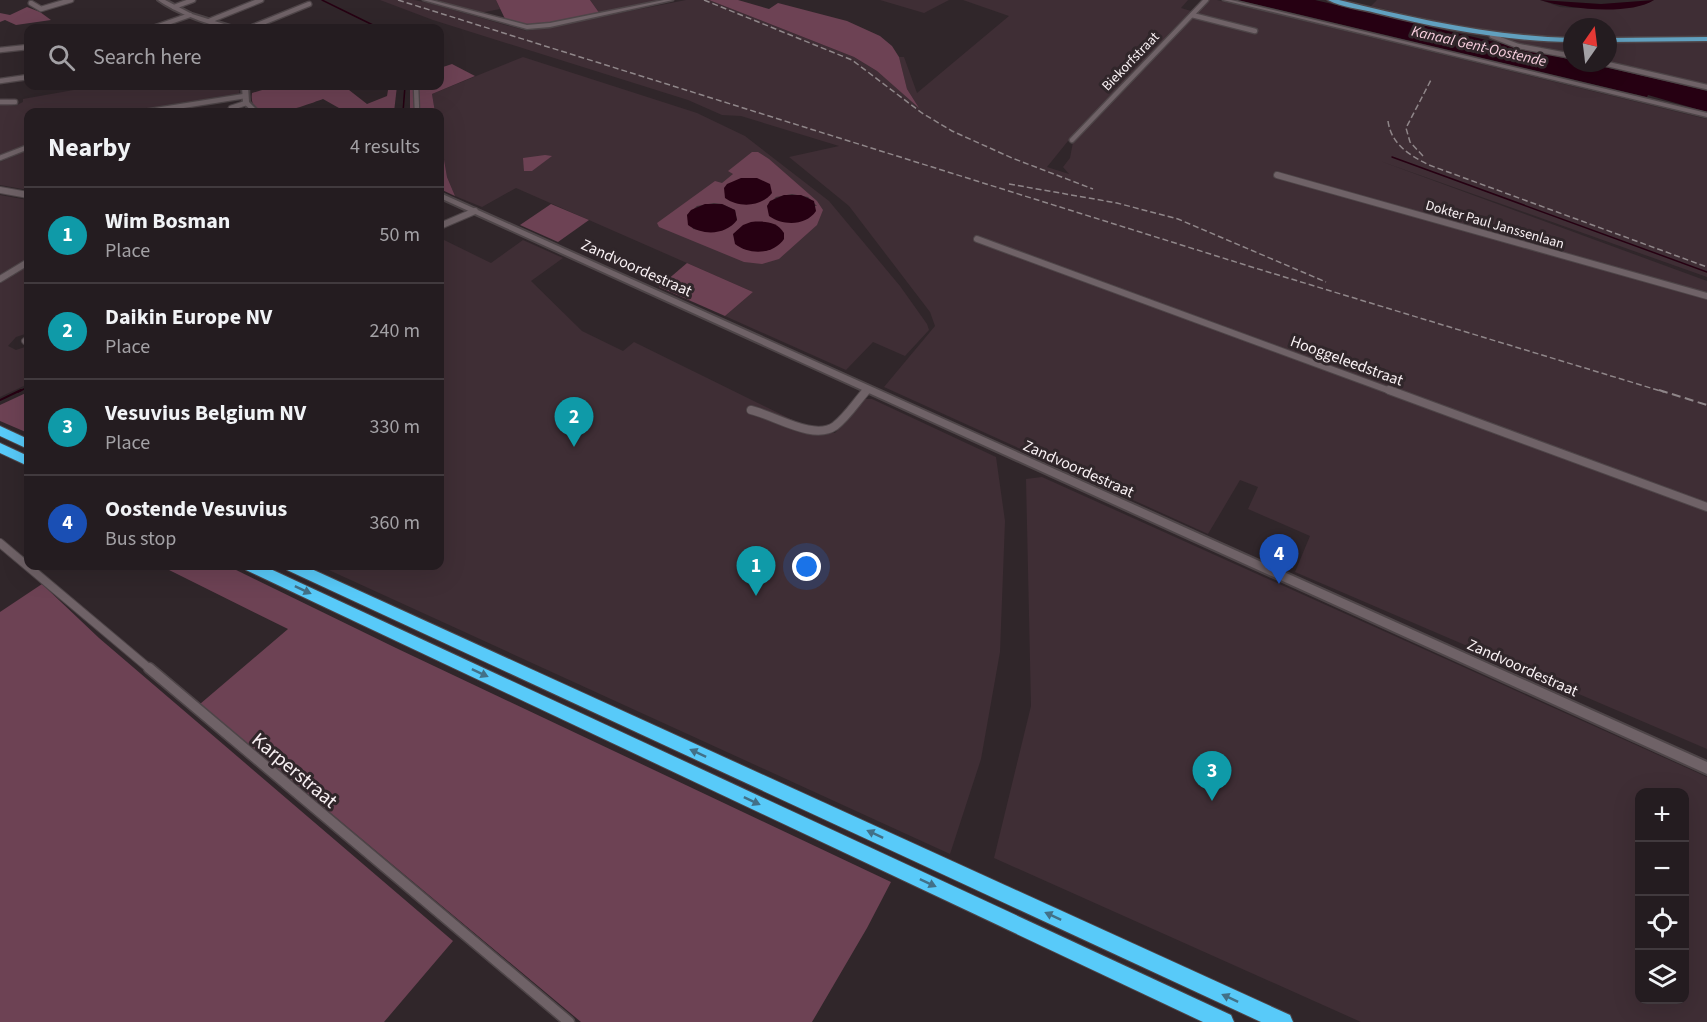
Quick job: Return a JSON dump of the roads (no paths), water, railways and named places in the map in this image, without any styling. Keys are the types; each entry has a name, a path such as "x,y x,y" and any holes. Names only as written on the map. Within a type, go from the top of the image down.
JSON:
{"highway":[{"path":"0,431 24,442"},
{"path":"0,448 24,459"},
{"path":"259,570 1224,1022"},
{"path":"301,570 1283,1022"}],"main road":[{"path":"161,0 190,15 220,24"},
{"path":"1331,0 1492,36 1563,40"},
{"path":"1617,40 1707,39"},
{"path":"245,90 246,99 253,108"},
{"name":"Zandvoordestraat","path":"444,197 1707,768"}],"street":[{"path":"39,0 31,3 41,9 71,0"},
{"path":"174,7 193,0"},
{"path":"425,0 527,27 550,25 671,0"},
{"name":"Biekorfstraat","path":"1072,140 1206,0"},
{"path":"1225,0 1707,115"},
{"path":"209,21 256,1"},
{"path":"260,24 309,4"},
{"path":"164,24 190,15"},
{"path":"1192,15 1255,31"},
{"path":"1492,36 1520,46 1563,54"},
{"path":"0,50 24,47"},
{"path":"1617,66 1707,87"},
{"path":"0,81 24,78"},
{"path":"416,90 417,108"},
{"path":"169,108 246,99"},
{"path":"231,108 246,99"},
{"path":"0,102 15,102"},
{"path":"0,158 24,149"},
{"name":"Dokter Paul Janssenlaan","path":"1277,175 1707,296"},
{"path":"0,190 24,194"},
{"path":"444,224 475,211"},
{"name":"Hooggeleedstraat","path":"977,239 1707,507"},
{"path":"0,279 24,264"},
{"path":"751,410 769,414 805,430 818,432 835,426 867,390"},
{"name":"Karperstraat","path":"0,543 24,563"},
{"name":"Karperstraat","path":"32,570 568,1022"}],"water":[{"name":"Kanaal Gent-Oostende","path":"1238,0 1315,0 1563,58 1563,72 1617,72 1617,70 1707,91 1707,112 1648,95 1647,97"},
{"path":"1540,0 1601,4 1654,0 1629,8 1598,9 1566,6"},
{"path":"741,178 757,178 770,184 772,193 762,201 743,205 725,198 724,188 727,184"},
{"path":"784,195 801,195 814,201 816,211 806,220 794,223 781,222 769,216 767,206 770,201"},
{"path":"705,204 722,204 735,210 737,220 721,231 707,232 694,229 688,225 687,215 691,210"},
{"path":"751,222 765,222 778,226 784,233 784,239 767,251 741,248 735,244 733,234 743,225"}],"waterway":[{"path":"322,0 371,24"},
{"path":"403,108 405,90"},
{"path":"1392,157 1707,272"},
{"path":"18,392 24,389"},
{"path":"0,400 21,390"}],"railway":[{"path":"398,0 1255,268 1664,392"},
{"path":"704,0 852,60 922,113 952,131 1012,158 1093,189"},
{"path":"1423,156 1410,142 1406,128 1432,78"},
{"path":"1388,121 1393,136 1402,148 1429,165 1707,267"},
{"path":"1009,184 1117,203 1178,219 1326,282"},
{"path":"1659,390 1707,405"}],"place":[{"name":"Daikin Europe NV","path":"574,447"},
{"name":"Oostende Vesuvius","path":"1279,584"},
{"name":"Wim Bosman","path":"756,596"},
{"name":"Vesuvius Belgium NV","path":"1212,801"}]}
